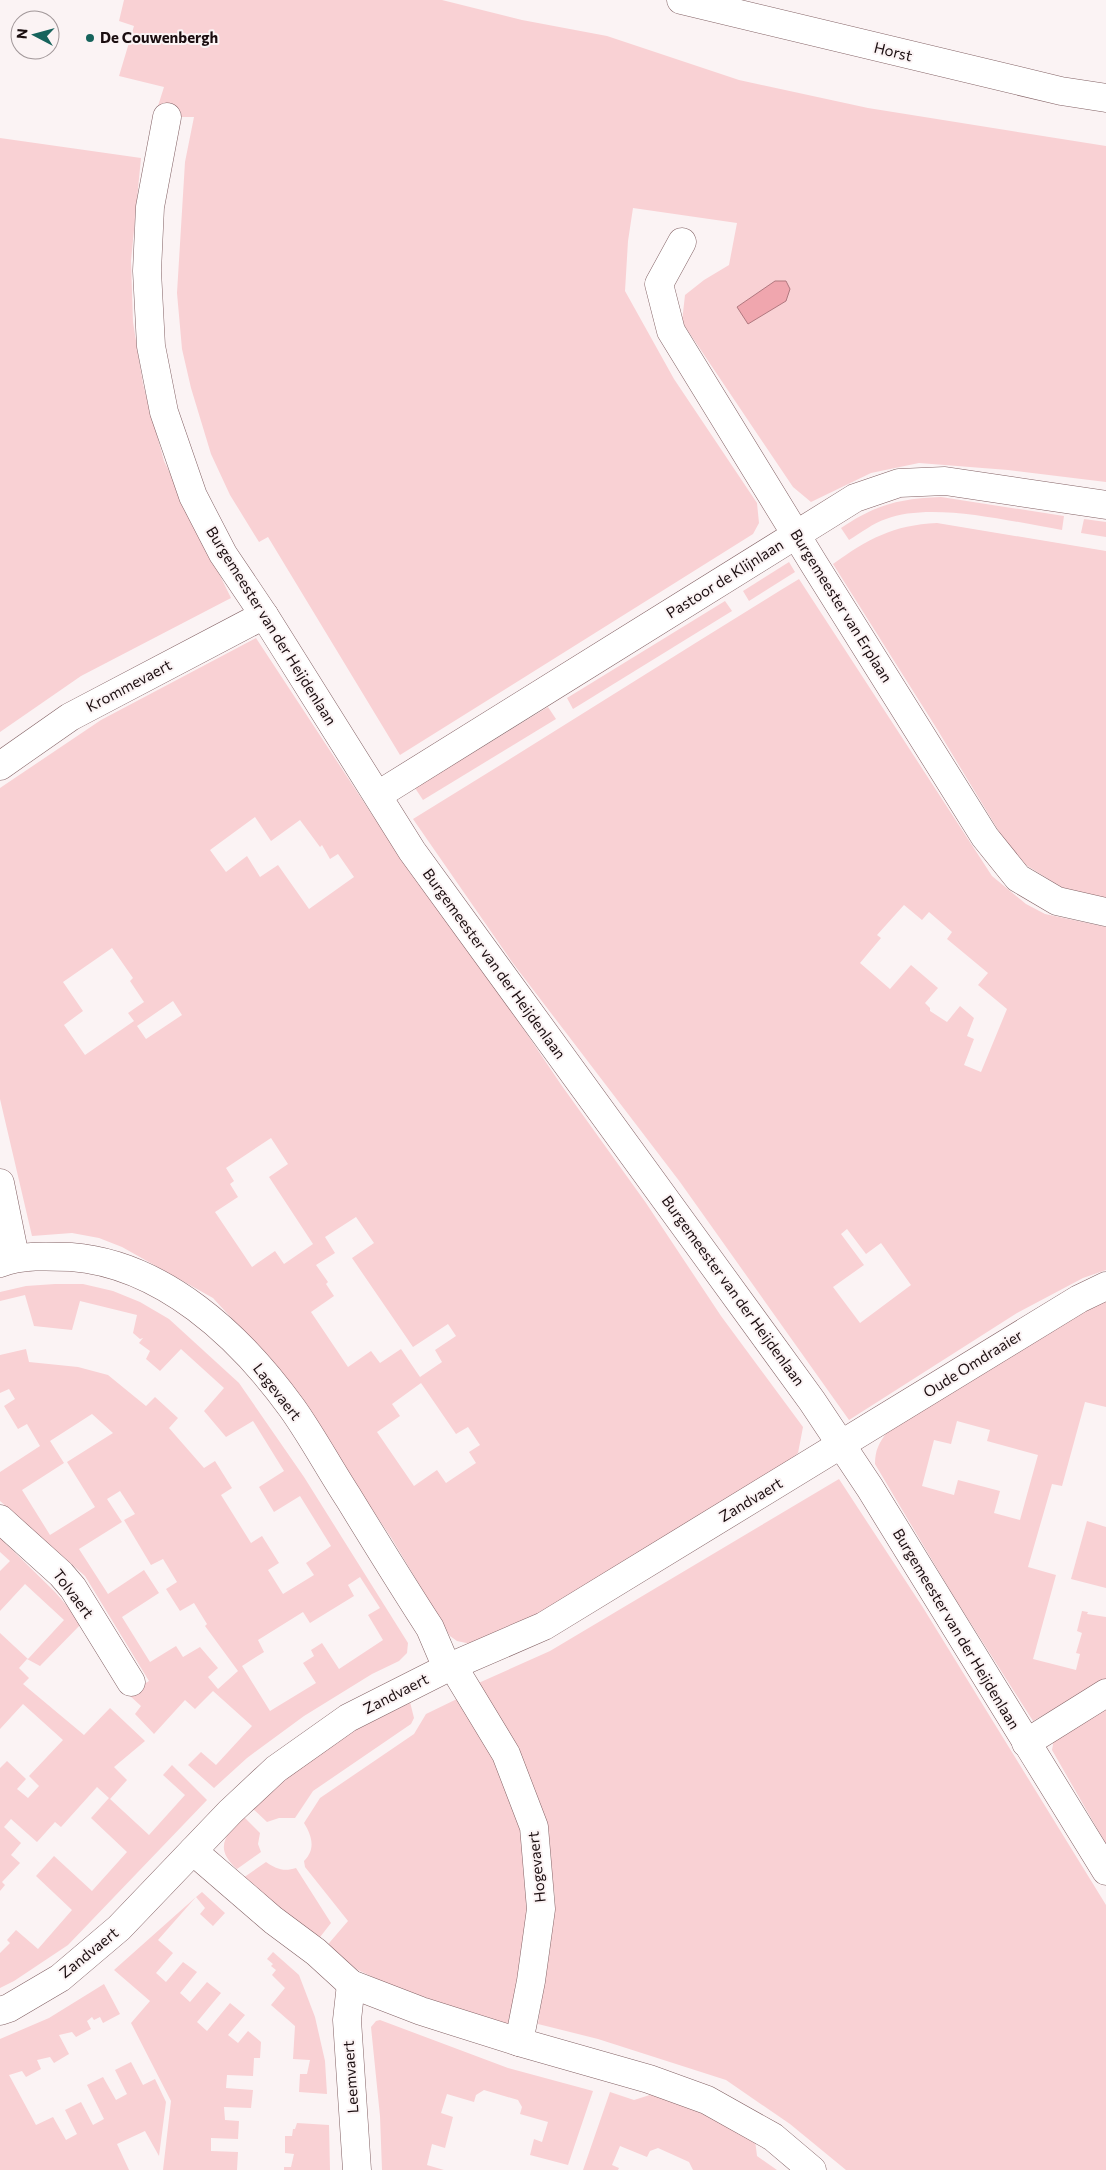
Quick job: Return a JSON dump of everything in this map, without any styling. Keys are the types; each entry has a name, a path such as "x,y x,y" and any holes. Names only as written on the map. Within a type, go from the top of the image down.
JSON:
{"street":[{"name":"Horst","path":"681,0 1061,91 1106,98"},
{"name":"Burgemeester van der Heijdenlaan","path":"167,117 150,208 147,271 151,346 164,412 193,496 223,554 264,615 412,851 812,1400 870,1488 1106,1871"},
{"name":"Burgemeester van Erplaan","path":"682,242 659,284 672,331 985,837 1018,878 1057,901 1106,912"},
{"name":"Pastoor de Klijnlaan","path":"378,795 855,498 900,483 945,481 1106,505"},
{"name":"Krommevaert","path":"0,766 70,717 264,615"},
{"path":"0,1183 8,1260"},
{"name":"Lagevaert","path":"8,1260 57,1256 87,1258 134,1272 165,1287 192,1305 226,1333 259,1367 292,1408 430,1628 454,1673"},
{"name":"Oude Omdraaier","path":"841,1444 1079,1299 1106,1286"},
{"name":"Zandvaert","path":"0,2011 9,2008 60,1978 82,1960 119,1928 230,1812 276,1769 348,1718 454,1673 544,1626 841,1444"},
{"name":"Tolvaert","path":"0,1518 61,1574 72,1588 131,1682"},
{"name":"Hogevaert","path":"454,1673 506,1754 534,1827 541,1908 532,1981 519,2042"},
{"name":"Burgemeester van der Heijdenlaan","path":"1026,1743 1106,1693"},
{"path":"193,1851 273,1920 316,1952 351,1984 390,2000 519,2042 649,2079 707,2100 773,2137 812,2170"},
{"name":"Leemvaert","path":"351,1984 347,2020 357,2170"}],"shaded area":[{"path":"124,0 442,0 522,20 607,36 739,80 868,108 1106,146 1106,482 1008,470 919,463 871,473 811,502 793,487 682,322 685,295 704,280 729,265 737,223 633,208 628,241 625,291 674,379 757,503 759,523 753,534 400,755 268,537 259,542 230,495 211,454 191,388 182,349 177,293 185,162 194,117 167,117 158,106 164,87 119,76 134,26 119,21"},
{"path":"0,138 141,158 131,261 133,322 143,384 164,461 231,598 81,676 0,732"},
{"path":"775,281 786,281 790,289 786,301 748,324 737,307"},
{"path":"941,497 1064,516 1062,530 997,518 949,512 905,514 886,519 849,540 841,528 866,513 888,504 912,499"},
{"path":"1084,519 1106,522 1106,537 1081,533"},
{"path":"937,523 1106,551 1106,899 1068,891 1026,865 1003,838 833,564 858,547 894,530 921,524"},
{"path":"789,562 795,572 749,601 743,591"},
{"path":"799,579 992,876 1026,904 1045,914 1106,927 1106,1270 1083,1278 1017,1313 849,1420 680,1182 512,962 413,819","holes":["904,905 922,920 929,912 952,932 947,939 988,973 978,985 1007,1009 981,1072 964,1065 974,1039 967,1036 974,1018 960,1006 947,1022 930,1011 930,1008 925,1003 938,988 911,965 890,989 860,963 881,938 877,935","847,1229 866,1254 881,1243 911,1285 860,1323 833,1287 864,1265 841,1234"]},
{"path":"725,601 732,611 573,709 567,698"},
{"path":"256,638 411,874 490,979 562,1086 646,1203 721,1316 803,1427 798,1453 790,1460 561,1602 516,1625 471,1644 457,1641 450,1636 392,1539 281,1372 213,1298 122,1247 99,1238 72,1233 32,1236 0,1099 0,788 101,720","holes":["255,817 271,841 300,820 320,847 322,845 330,859 338,854 354,877 309,909 278,865 260,877 247,856 226,872 210,850","112,948 133,978 130,981 144,1002 128,1013 134,1021 85,1055 64,1025 83,1011 63,982","173,1001 182,1015 146,1039 137,1026","271,1138 288,1164 269,1177 313,1244 284,1264 275,1251 252,1267 215,1212 238,1197 230,1184 234,1181 226,1168","356,1217 374,1243 352,1258 413,1347 448,1324 456,1336 435,1350 442,1362 420,1377 401,1349 380,1363 371,1351 348,1367 311,1312 334,1296 326,1284 328,1282 316,1265 335,1253 325,1237","421,1383 456,1434 468,1427 480,1445 469,1452 476,1463 446,1483 437,1470 414,1486 377,1432 400,1416 392,1404"]},
{"path":"548,707 556,719 423,800 415,788"},
{"path":"83,1284 113,1291 140,1302 169,1319 239,1383 304,1477 408,1643 407,1653 399,1661 372,1674 304,1716 247,1758 214,1788 188,1765 201,1752 216,1765 252,1726 213,1691 195,1709 185,1700 154,1734 135,1714 141,1706 128,1694 149,1681 85,1576 0,1501 0,1472 40,1446 27,1424 18,1429 4,1406 15,1399 9,1389 0,1393 0,1355 26,1349 29,1362 78,1367 108,1375 146,1406 155,1397 178,1418 169,1428 204,1468 215,1461 232,1488 221,1495 251,1543 262,1536 279,1563 268,1570 283,1594 314,1575 306,1563 331,1546 300,1496 274,1512 259,1487 284,1471 253,1421 226,1437 204,1411 224,1388 181,1349 160,1371 146,1359 150,1351 139,1343 143,1338 140,1339 133,1333 137,1315 80,1301 72,1330 34,1326 25,1295 0,1301 0,1292 26,1286","holes":["92,1414 113,1433 67,1462 95,1507 50,1535 22,1490 64,1463 50,1441","120,1491 135,1514 124,1520 151,1565 163,1559 177,1582 166,1589 180,1611 194,1603 207,1624 205,1626 238,1671 218,1689 208,1677 218,1668 200,1647 183,1657 176,1646 150,1662 122,1617 159,1593 144,1570 108,1594 79,1549 122,1522 107,1499","360,1577 380,1608 368,1615 383,1640 339,1669 322,1643 311,1650 314,1656 303,1663 316,1683 270,1711 242,1666 264,1652 258,1640 303,1612 310,1623 354,1596 348,1585"]},
{"path":"1106,1300 1106,1407 1085,1402 1062,1486 1052,1484 1028,1567 1056,1575 1033,1659 1076,1670 1080,1654 1076,1653 1082,1633 1077,1631 1082,1611 1088,1612 1087,1614 1106,1617 1106,1680 1033,1721 954,1597 875,1464 876,1455 880,1443 887,1432 1096,1303","holes":["957,1421 990,1430 987,1441 1038,1455 1020,1520 994,1513 1000,1491 958,1480 954,1495 922,1486 934,1440 951,1444"]},
{"path":"839,1479 922,1606 1106,1905 1106,2170 846,2170 790,2124 726,2080 598,2039 538,2024 555,1897 547,1846 474,1685 550,1651"},
{"path":"1087,1521 1106,1527 1106,1588 1071,1579"},
{"path":"0,1538 55,1592 82,1623 40,1666 27,1659 19,1668 29,1678 23,1684 84,1735 110,1708 145,1741 114,1767 127,1780 110,1799 149,1835 185,1795 163,1775 172,1765 207,1800 68,1945 14,1981 0,1988 0,1953 10,1943 7,1940 16,1930 38,1949 72,1910 36,1876 54,1856 92,1891 127,1852 91,1818 109,1798 97,1787 61,1827 55,1822 37,1842 11,1819 4,1827 21,1843 11,1855 20,1863 2,1882 5,1885 0,1891 0,1768 7,1761 26,1779 17,1789 28,1798 39,1786 29,1776 63,1740 23,1704 0,1729 0,1633 28,1659 64,1620 25,1584 0,1611 0,1571 10,1561 0,1552"},
{"path":"461,1697 514,1794 533,1892 516,2029 408,1994 358,1970 324,1949 348,1921 305,1867 304,1861 310,1852 312,1842 304,1823 320,1798 414,1734 426,1714"},
{"path":"409,1698 414,1718 411,1724 313,1791 295,1818 279,1818 267,1822 252,1808 275,1784 354,1728"},
{"path":"1106,1705 1106,1844 1052,1750 1054,1739"},
{"path":"243,1816 260,1833 258,1844 261,1852 237,1869 225,1855 224,1848 227,1836"},
{"path":"266,1862 280,1869 296,1868 331,1923 317,1941 243,1878"},
{"path":"202,1892 225,1913 213,1926 200,1914 205,1908 196,1897"},
{"path":"196,1897 158,1940 173,1953 156,1973 166,1982 183,1962 197,1972 180,1993 190,2002 207,1982 221,1993 197,2022 207,2031 230,2003 245,2015 228,2035 238,2043 248,2031 261,2042 260,2058 254,2058 253,2076 227,2075 226,2088 253,2090 251,2108 224,2107 225,2120 239,2121 238,2139 211,2138 211,2151 238,2152 237,2170 163,2170 171,2101 131,2023 150,2001 114,1970"},
{"path":"273,1952 299,1975 315,2017 325,2061 327,2094 299,2092 300,2074 307,2074 310,2060 293,2059 295,2026 271,2005 285,1988 272,1975 276,1970 267,1959"},
{"path":"104,1984 120,2014 103,2023 100,2017 94,2020 92,2017 87,2021 91,2029 76,2037 72,2032 59,2035 69,2054 54,2063 50,2057 37,2060 41,2069 26,2077 22,2071 9,2075 36,2125 53,2117 66,2140 77,2134 65,2110 81,2102 93,2125 104,2119 87,2085 103,2077 116,2100 127,2094 115,2070 131,2062 143,2085 155,2079 166,2102 159,2156 145,2131 117,2144 129,2170 0,2170 0,2039 49,2018"},
{"path":"380,2020 508,2068 593,2091 568,2165 530,2155 534,2139 542,2142 548,2122 520,2114 522,2107 518,2100 484,2090 476,2095 474,2102 447,2094 441,2113 453,2117 445,2148 432,2144 427,2165 444,2170 382,2170 380,2116 371,2027 376,2021"},
{"path":"610,2092 634,2100 653,2094 694,2108 755,2140 757,2156 777,2170 693,2170 689,2162 658,2148 650,2151 647,2157 620,2146 612,2165 619,2168 618,2170 583,2170"},
{"path":"297,2123 329,2125 330,2170 284,2170 284,2167 291,2167 294,2154 285,2153 285,2136 292,2136 293,2129 295,2129"}],"place":[{"name":"De Couwenbergh","path":"90,38"}]}
